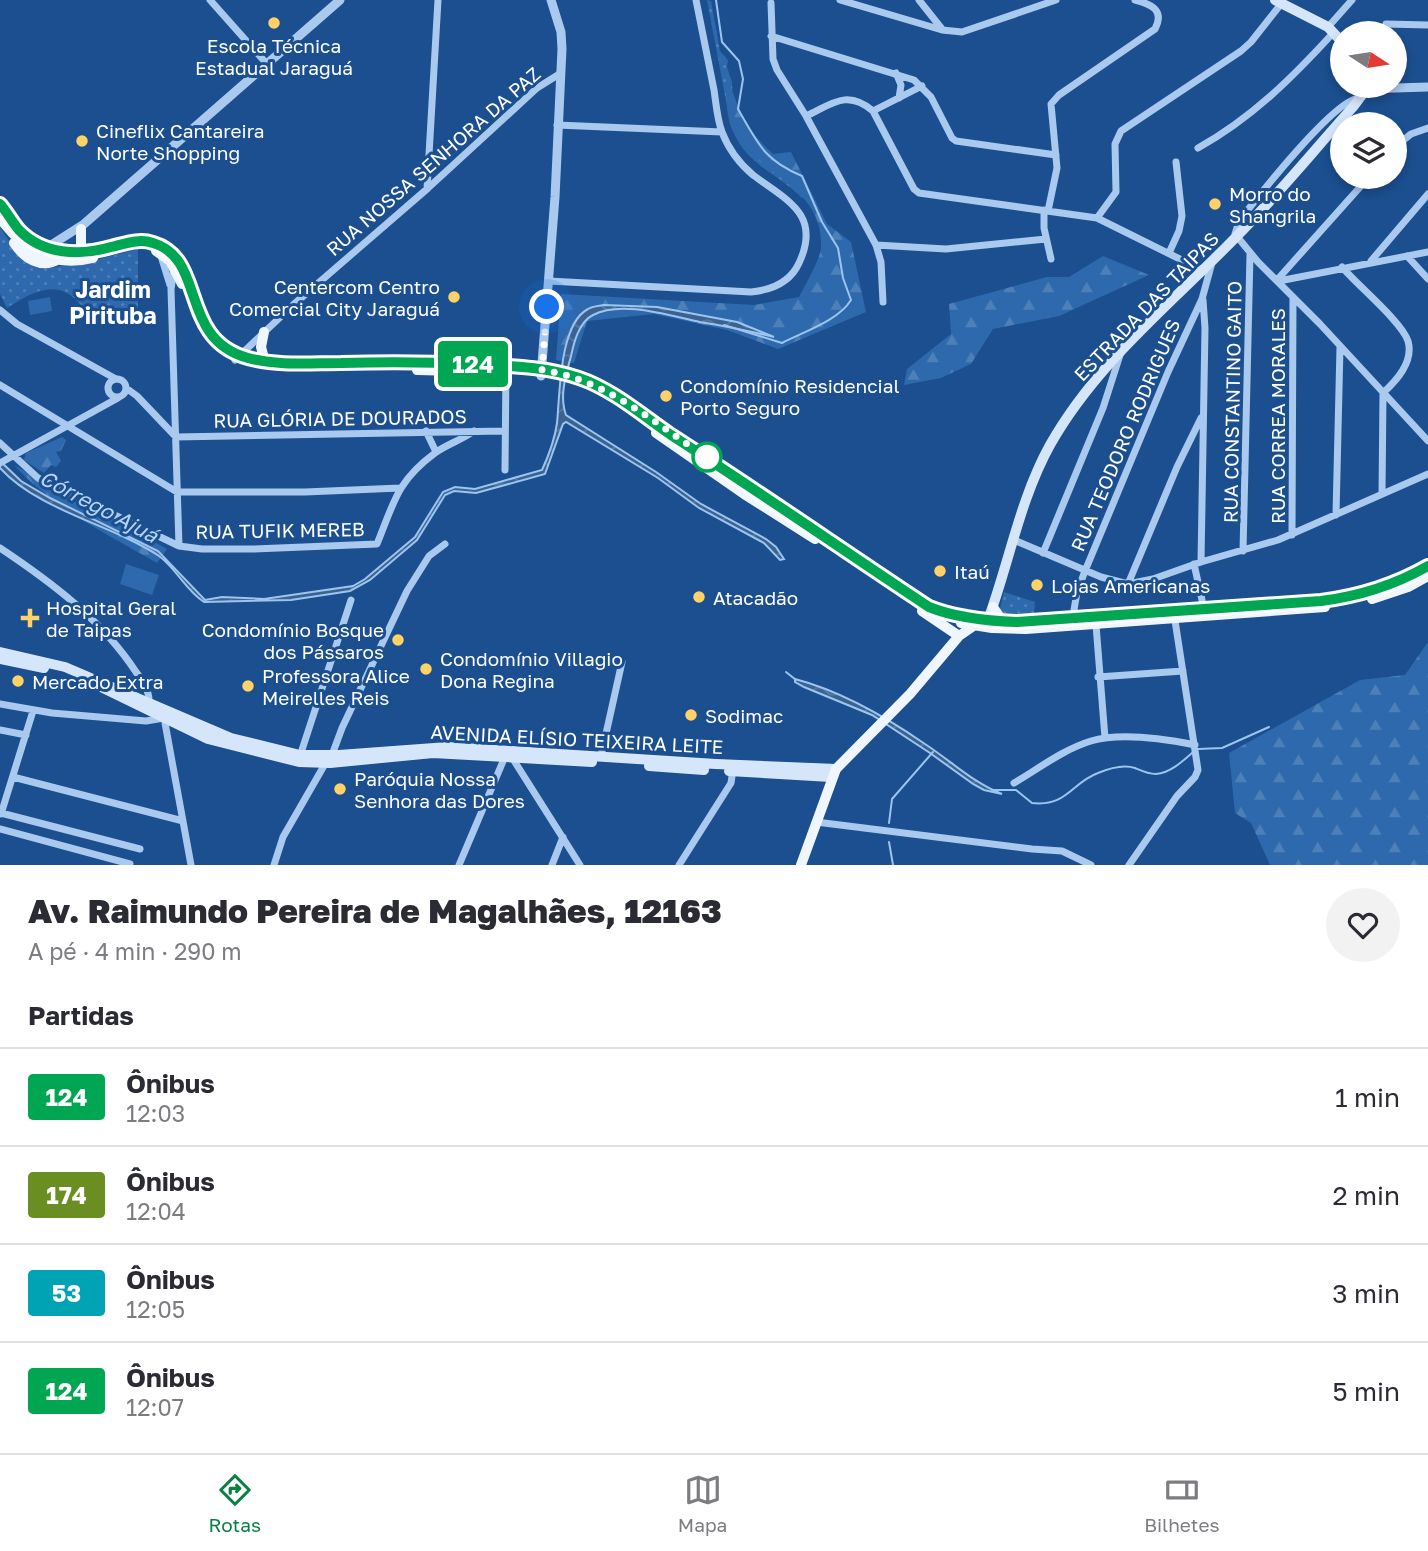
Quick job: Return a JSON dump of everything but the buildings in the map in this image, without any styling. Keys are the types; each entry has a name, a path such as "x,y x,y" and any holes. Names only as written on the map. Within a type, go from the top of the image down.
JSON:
{"main road":[{"path":"1278,2 1330,29"},
{"name":"ESTRADA DAS TAIPAS","path":"988,620 1030,490 1048,449 1082,398 1122,352 1236,238 1356,98"},
{"path":"0,204 19,230 62,256 81,261 138,247 160,253 175,267 198,325 214,345 251,366 505,369"},
{"path":"0,218 19,250 33,261 48,264 62,256 85,254 133,242 147,241 162,246 173,254 184,269 206,328 238,358 265,362 448,363 542,373 587,381 627,404 929,607 958,616 1003,622 1072,622 1096,625 1174,615 1354,603 1396,592 1428,576"},
{"path":"82,226 81,245 85,254"},
{"path":"264,332 261,347 265,362"},
{"path":"568,377 597,393 959,636"},
{"path":"922,611 973,626 1026,629 1146,613 1174,615 1204,608 1359,596 1392,585 1428,566"},
{"path":"993,607 1003,622"},
{"path":"1096,625 1103,620 1133,618 1146,613"},
{"path":"801,865 834,773 923,680 959,636 988,620"},
{"name":"AVENIDA ELÍSIO TEIXEIRA LEITE","path":"0,652 65,667 166,714 299,759 328,759 429,747 509,755 834,773"},
{"name":"AVENIDA ELÍSIO TEIXEIRA LEITE","path":"0,659 72,676 148,706"},
{"name":"AVENIDA ELÍSIO TEIXEIRA LEITE","path":"509,755 600,756 638,762"}],"street":[{"path":"210,0 267,64"},
{"path":"48,247 82,226 340,0"},
{"path":"542,373 561,73 561,32 551,0"},
{"path":"549,281 751,292 776,287 799,265 805,248 804,220 791,202 740,163 722,132 696,0"},
{"path":"842,0 942,30 970,30 1056,0"},
{"path":"919,0 942,30"},
{"path":"1051,259 1046,239 1046,211 1056,178 1056,155 1050,108 1055,98 1155,29 1158,24 1156,8 1152,4 1135,0"},
{"path":"1337,21 1352,0"},
{"path":"426,188 437,2"},
{"path":"1097,218 1116,192 1115,144 1121,131 1241,51 1262,29 1278,2"},
{"path":"771,3 773,59 777,70 806,116 876,245 881,262 883,302"},
{"path":"1407,24 1428,25"},
{"path":"1198,148 1249,116 1281,89 1330,31"},
{"path":"771,36 914,80 922,86 956,141 1056,155"},
{"name":"RUA NOSSA SENHORA DA PAZ","path":"238,358 537,88 561,73"},
{"path":"896,74 901,85 899,97"},
{"path":"1410,86 1428,80"},
{"path":"873,111 922,86"},
{"path":"1407,86 1428,87"},
{"path":"806,116 843,98 862,103 873,111 914,189 919,192 1097,218 1202,271"},
{"path":"557,125 722,132"},
{"path":"1407,137 1428,128"},
{"path":"1169,253 1182,216 1176,162"},
{"path":"1278,281 1358,189"},
{"path":"1370,262 1428,194"},
{"path":"62,256 82,226"},
{"path":"1236,238 1428,441"},
{"path":"876,245 946,249 1046,239"},
{"path":"1278,281 1428,252"},
{"path":"160,253 171,289"},
{"name":"RUA CONSTANTINO GAITO","path":"1243,551 1250,253"},
{"path":"1407,256 1428,279"},
{"name":"RUA TEODORO RODRIGUES","path":"1072,622 1077,592 1085,570 1168,372 1202,299 1213,259"},
{"path":"175,267 171,289 179,546"},
{"path":"1342,267 1408,341 1408,353 1400,375 1383,393 1382,494"},
{"name":"RUA CORREA MORALES","path":"1292,535 1293,298"},
{"path":"1202,299 1205,338 1198,563 1204,608"},
{"path":"0,310 17,324 93,368 122,381 122,393"},
{"path":"1336,515 1340,347"},
{"path":"1043,553 1103,408 1122,352"},
{"path":"93,368 112,396 122,393 145,406 176,437"},
{"path":"505,369 505,470"},
{"path":"97,407 108,387 116,379"},
{"path":"0,386 177,492 400,488 412,473 436,452 474,431"},
{"path":"7,460 122,393"},
{"path":"1128,584 1177,467 1202,416"},
{"path":"426,431 436,452"},
{"name":"RUA GLÓRIA DE DOURADOS","path":"176,437 504,431"},
{"name":"RUA TUFIK MEREB","path":"0,443 7,460 38,478 179,546 202,549 374,545 378,542 389,509 400,488"},
{"path":"1014,540 1085,570 1128,584 1153,579 1292,535 1428,474"},
{"path":"274,865 280,844 328,759 401,601 423,564 445,544"},
{"path":"0,548 103,628 140,678 148,706"},
{"path":"299,759 351,600"},
{"path":"1129,865 1177,796 1195,777 1198,764 1174,615"},
{"path":"1096,625 1104,738"},
{"path":"600,756 622,662"},
{"path":"1098,677 1183,671"},
{"path":"0,704 33,711 146,721 166,714 191,865"},
{"path":"33,711 1,815 140,849"},
{"path":"0,730 26,735"},
{"path":"1014,783 1080,745 1104,738 1156,738 1195,747"},
{"path":"509,755 580,865"},
{"path":"458,865 509,755"},
{"path":"680,865 726,792 733,778 733,768"},
{"path":"13,776 183,821"},
{"path":"816,822 1062,851 1091,865"},
{"path":"0,829 131,864"},
{"path":"552,865 563,837"}],"green space":[{"path":"707,0 711,1 720,51 728,60 733,117 776,158 804,196 802,198 750,157 735,136"},
{"path":"725,83 730,84 746,122 765,146 773,154 791,152 827,224 851,242 866,312 778,349 727,330 654,314 587,321 574,363 556,360 561,294 754,305 799,297 820,253 819,227 812,210 801,196 758,160 733,131 728,114"},
{"path":"0,227 26,260 41,267 76,265 138,249 138,308 88,316 66,292 49,289 32,294 7,308 0,294"},
{"path":"1103,256 1149,275 1059,316 993,329 971,364 941,378 904,385 907,369 951,334 949,304 1047,277 1069,277"},
{"path":"50,297 52,311 30,315 28,301"},
{"path":"62,437 66,440 61,451 56,452 61,461 56,467 51,465 44,473 24,460 26,453"},
{"path":"14,465 167,549 157,563 63,507"},
{"path":"126,564 159,575 152,595 120,584"},
{"path":"1004,592 1035,602 1034,614 999,613"},
{"path":"1428,642 1428,865 1270,865 1251,823 1235,813 1229,753 1360,680 1405,675"}],"water":[{"path":"604,305 657,307 737,322 774,337 646,311 605,311 588,318 578,333 565,378 563,400 566,415 701,504 766,539 784,559 780,560 764,543 699,508 658,478 566,422 545,474 476,493 454,491 445,495 417,540 370,580 350,591 291,600 204,602 159,556 35,495 16,483 0,468 0,461 21,481 50,498 158,551 205,600 222,597 264,599 353,586 415,537 443,492 455,487 475,489 542,470 556,429 560,379 571,329 578,317 588,309"},
{"path":"795,679 829,690 879,715 971,777 1002,794 973,784 872,715 804,687 795,682"}],"waterway":[{"name":"Córrego Ajuá","path":"716,0 722,42 739,61 743,79 738,109 763,150 779,164 802,176 822,222 838,248 843,278 851,300 829,320 782,343 724,325"},
{"path":"786,672 796,680"},
{"path":"1198,749 1222,748 1269,727"},
{"path":"889,823 892,799 933,752"},
{"path":"992,790 1016,790 1032,803 1044,803 1061,798 1089,777 1107,770 1126,766 1150,773 1161,773 1176,766 1193,752"},
{"path":"889,842 893,865"}],"bus line":[{"name":"124","path":"0,204 19,230 40,244 56,250 85,254 140,241 162,246 179,260 184,269 206,328 230,350 245,358 280,363 487,364 569,374 587,381 627,404 929,607 944,612 1017,622 1321,601 1359,596 1392,585 1428,566"}],"place":[{"name":"Escola Técnica Estadual Jaraguá","path":"274,23"},
{"name":"Cineflix Cantareira Norte Shopping","path":"82,141"},
{"name":"Morro do Shangrila","path":"1215,204"},
{"name":"Centercom Centro Comercial City Jaraguá","path":"454,297"},
{"name":"Condomínio Residencial Porto Seguro","path":"666,396"},
{"name":"Itaú","path":"940,571"},
{"name":"Lojas Americanas","path":"1037,585"},
{"name":"Atacadão","path":"699,597"},
{"name":"Hospital Geral de Taipas","path":"30,618"},
{"name":"Condomínio Bosque dos Pássaros","path":"398,640"},
{"name":"Condomínio Villagio Dona Regina","path":"426,669"},
{"name":"Mercado Extra","path":"18,681"},
{"name":"Professora Alice Meirelles Reis","path":"248,686"},
{"name":"Sodimac","path":"691,715"},
{"name":"Paróquia Nossa Senhora das Dores","path":"340,789"}],"district":[{"name":"Jardim Pirituba","path":"113,302"}],"route":[{"path":"547,307 542,370 569,374 594,385 711,460 707,457"}]}
